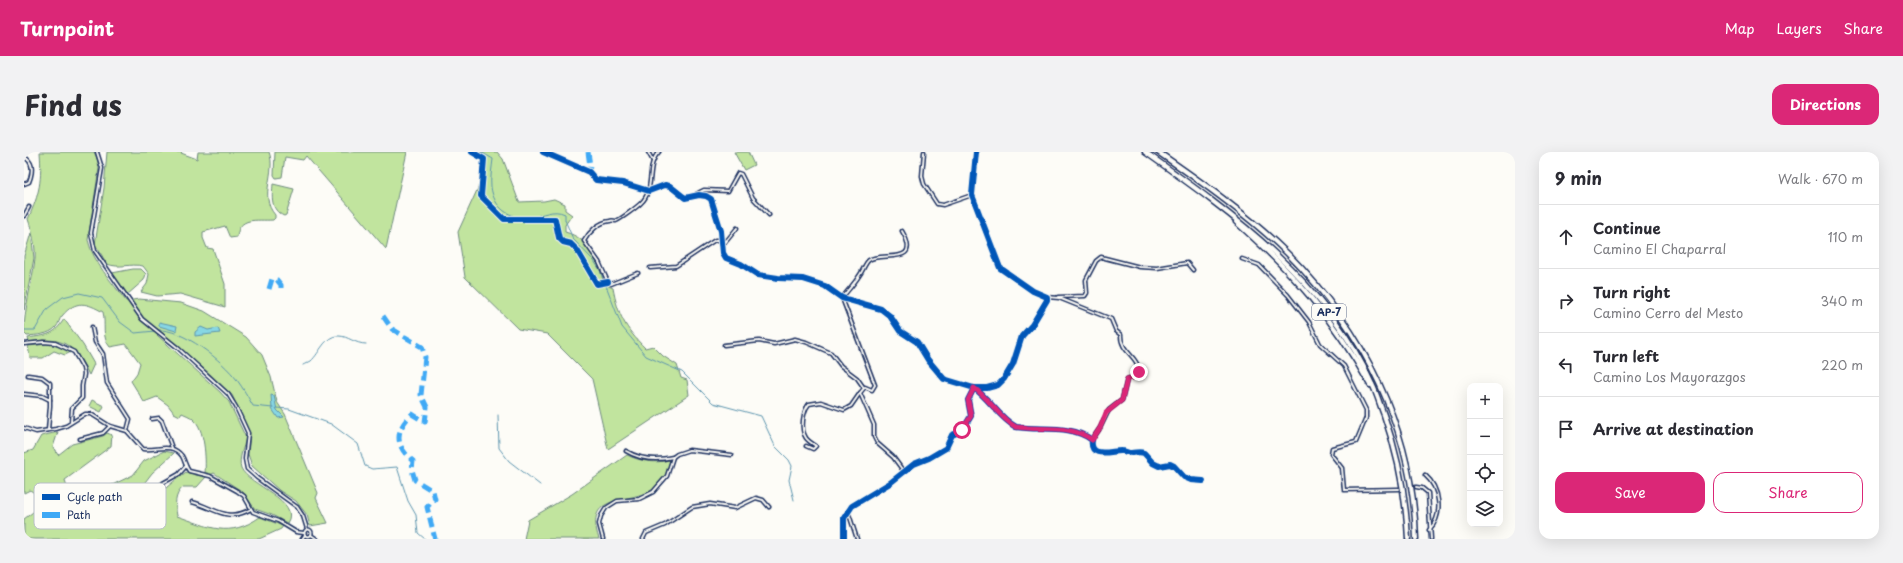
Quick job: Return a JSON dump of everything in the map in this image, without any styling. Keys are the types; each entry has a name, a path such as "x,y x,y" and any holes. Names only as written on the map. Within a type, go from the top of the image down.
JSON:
{"highway":[{"name":"AP-7","path":"1145,152 1215,203 1268,246 1317,296 1349,340 1366,372 1392,438 1399,465 1404,495 1408,539"},
{"name":"AP-7","path":"1158,152 1222,198 1262,231 1302,269 1341,315 1368,360 1390,408 1407,467 1412,493 1416,539"}],"street":[{"path":"97,152 102,168 91,233 95,251 142,319 178,348 228,394 248,433 244,459 247,469 297,507 303,516 307,529 311,532 311,535"},
{"path":"543,152 588,172 596,180 623,183 649,191 665,185 670,186 685,198 693,196 706,196 711,199 721,231 723,253 726,258 746,266 758,275 778,278 803,279 825,286 842,298 881,309 886,312 900,331 917,342 928,360 944,379 974,388 987,388 998,385 1004,379 1013,364 1019,342 1048,300 1047,297"},
{"path":"648,152 653,161"},
{"path":"638,273 611,284 608,282 599,262 584,241 592,230 606,222 618,220 642,202 649,191 653,161 659,152"},
{"path":"924,152 922,176 924,184 937,204 943,206 972,195"},
{"path":"976,152 972,195 1000,268 1033,291 1047,297 1085,296 1087,289 1086,280 1096,261 1101,257 1140,267 1157,268 1187,263 1193,270"},
{"path":"24,157 31,162 32,171 29,182 24,184"},
{"path":"693,196 704,190 728,190 738,173 741,174 753,198 769,215"},
{"path":"24,216 29,207"},
{"path":"650,268 676,266 715,240 724,244 737,228"},
{"path":"842,298 859,277 869,260 905,253 908,247 908,240 902,232"},
{"path":"1242,259 1260,265 1288,295 1309,322 1320,344 1344,366 1366,410 1366,418 1356,442 1332,448 1331,454 1342,468 1344,490 1399,489"},
{"path":"1052,297 1087,308 1112,319 1116,330 1121,334 1121,345 1134,359 1139,372 1136,377 1127,379 1122,400 1106,413 1100,428 1092,440 1092,447 1096,451 1108,454 1121,451 1144,453 1153,463 1158,466 1170,464 1174,466 1184,477 1191,480 1203,481"},
{"path":"724,345 759,341 774,344 795,340 806,342 831,354 841,366 857,378 864,388 872,390 875,385 842,298"},
{"path":"92,327 95,342 103,354 107,383 130,419 127,431"},
{"path":"24,344 44,342 55,343 74,352 83,368 84,378 82,398 72,408 71,422"},
{"path":"28,375 48,380 50,383 48,430"},
{"path":"806,446 813,450 816,446 806,438 804,432 804,414 809,404 821,402 844,410 851,406 864,388"},
{"path":"974,388 1008,423 1016,427 1073,430 1083,433 1092,440"},
{"path":"844,539 844,523 848,511 852,506 904,473 914,464 929,458 946,448 952,435 962,430 971,416 968,400 974,388"},
{"path":"860,393 874,425 874,437 877,443 893,458 904,473"},
{"path":"24,394 42,396 50,400"},
{"path":"24,428 36,432 61,428 88,413 93,414 110,426 127,431 143,449 172,448"},
{"path":"152,419 159,418 162,421 172,448 182,455 186,466 191,472 210,476 237,491 246,499 251,509 278,521 296,532 311,535 317,539"},
{"path":"80,440 103,432 110,426"},
{"path":"626,451 638,457 650,459 673,457 682,451 689,450 732,455"},
{"path":"603,539 599,524 603,511 612,503 639,499 653,492 667,476 673,457"},
{"path":"164,483 179,474 186,466"},
{"path":"1425,475 1432,480 1437,492 1438,500 1437,520 1429,530"},
{"path":"1416,487 1422,488 1428,493 1429,530 1431,539"},
{"path":"643,539 646,533 666,525 686,510 699,505 710,504 735,508 756,498 763,500 769,507"},
{"path":"192,502 231,516 240,515 251,509"},
{"path":"848,511 857,539"},
{"path":"302,539 307,529"}],"green space":[{"path":"40,152 94,152 99,168 88,240 94,256 126,301 139,299 181,303 204,311 246,337 262,355 271,377 277,402 285,414 318,493 316,498 328,523 310,526 307,515 296,501 280,491 252,466 248,454 250,434 232,395 161,332 157,335 229,402 246,438 241,457 241,468 253,481 281,500 290,515 287,523 272,515 255,509 243,492 214,473 206,477 197,487 183,487 180,490 176,500 177,516 219,529 238,528 249,524 260,517 283,526 281,529 259,539 24,539 24,519 34,511 34,529 166,529 166,488 186,472 201,476 205,473 204,444 197,423 192,418 182,413 180,416 174,413 168,405 157,397 144,402 131,381 137,373 140,363 126,344 110,347 107,343 103,312 92,306 82,304 77,305 72,307 61,317 56,327 50,332 27,336 24,333 25,314 35,259 35,249 28,219 38,194 41,171"},
{"path":"107,152 182,152 181,153 197,159 198,152 269,152 271,168 268,200 275,218 273,220 255,220 245,223 238,230 237,237 230,238 225,226 203,232 203,238 207,248 213,249 225,284 225,307 180,294 157,296 141,292 147,284 149,274 143,266 116,266 107,264 95,244 104,188"},
{"path":"275,152 407,152 386,249 306,156 303,160 285,157 282,177 276,178 274,175"},
{"path":"480,152 497,152 503,159 519,202 554,199 565,204 565,210 572,215 565,225 565,232 574,235 581,240 592,252 599,267 604,284 613,288 617,306 627,327 645,348 653,346 663,356 677,365 681,378 687,380 689,395 608,449 592,379 547,334 518,329 465,277 458,232 478,188 484,154"},
{"path":"734,152 748,152 754,165 744,170"},
{"path":"273,184 294,189 286,215 284,216 276,210 274,206 272,198"},
{"path":"31,233 34,258 24,310 24,256"},
{"path":"141,269 146,274 144,280 127,295 112,273"},
{"path":"64,319 83,345 94,364 89,375 84,364 73,349 66,345 51,340 29,342 28,338 53,332"},
{"path":"48,344 64,348 71,352 65,355 54,351 43,358 30,358 28,346"},
{"path":"92,400 104,406 101,412 89,406"},
{"path":"58,432 53,447 58,455 72,444 103,436 107,433 112,435 111,446 65,480 66,483 34,483 34,493 30,490 24,493 24,453 33,450 41,436"},
{"path":"164,451 174,453 152,473 144,483 116,483 133,475 144,461"},
{"path":"627,455 648,461 659,462 669,460 671,462 664,478 659,485 652,490 610,502 602,507 597,514 596,524 599,539 524,539 528,520 572,494"}],"water":[{"path":"159,322 177,326 176,331 159,326"},
{"path":"201,327 208,330 218,328 220,333 195,336 195,332"},
{"path":"271,395 274,396 277,410 284,417 278,418 272,409"}],"waterway":[{"path":"481,152 493,159 491,187 495,201 504,211 509,214 522,217 530,217 552,212 561,212 565,214 565,220 573,239 594,261 600,270 622,327 646,356 682,372 713,403 761,416 775,446 789,460 792,466 789,480 794,500"},
{"path":"24,330 35,330 47,309 63,297 79,293 102,298 120,322 135,333 155,331"},
{"path":"158,330 178,334 201,347 231,372 253,406 273,408"},
{"path":"303,365 311,361 326,341 334,336 342,336 358,343 366,344"},
{"path":"276,408 289,409 331,424 358,444 365,466 372,469 397,467 408,501 416,515 418,533 425,539"},
{"path":"498,415 499,448 509,461 540,485"}],"tunnel":[{"path":"1402,489 1416,487"}],"marked path":[{"path":"588,152 590,166 589,172"},
{"path":"269,289 272,279 277,280 281,285 281,293"},
{"path":"383,316 392,329 422,347 425,357 421,395 427,407 425,422 412,414 402,426 399,438 403,450 413,461 412,470 415,480 433,491 435,499 427,507 435,539"}],"cycle path":[{"path":"472,152 484,159 481,196 504,219 555,219 559,238 563,242 571,244 577,250 597,284 608,282"},
{"path":"543,152 589,172 596,180 623,183 649,191 665,185 670,186 685,198 699,195 706,196 711,199 721,231 723,253 726,258 741,264 758,275 778,278 803,279 825,286 842,298 881,309 890,316 900,331 917,342 928,360 944,379 974,388 987,388 998,385 1004,379 1013,364 1022,336 1032,325 1047,300 1047,297 1033,291 1000,268 972,195 976,152"},
{"path":"844,539 844,518 852,506 890,483 914,464 929,458 946,448 952,435 962,431 971,416 968,400 974,388 980,392 1005,419 1016,427 1056,429 1075,432 1092,440 1092,446 1094,450 1098,452 1142,452 1153,463 1159,466 1170,464 1174,466 1184,477 1191,480 1203,481"}],"route":[{"path":"962,430 971,416 968,400 974,388 1008,423 1016,427 1028,429 1073,430 1083,433 1092,440 1103,424 1106,413 1122,400 1124,396 1124,383 1130,377 1138,376 1139,372"}]}
